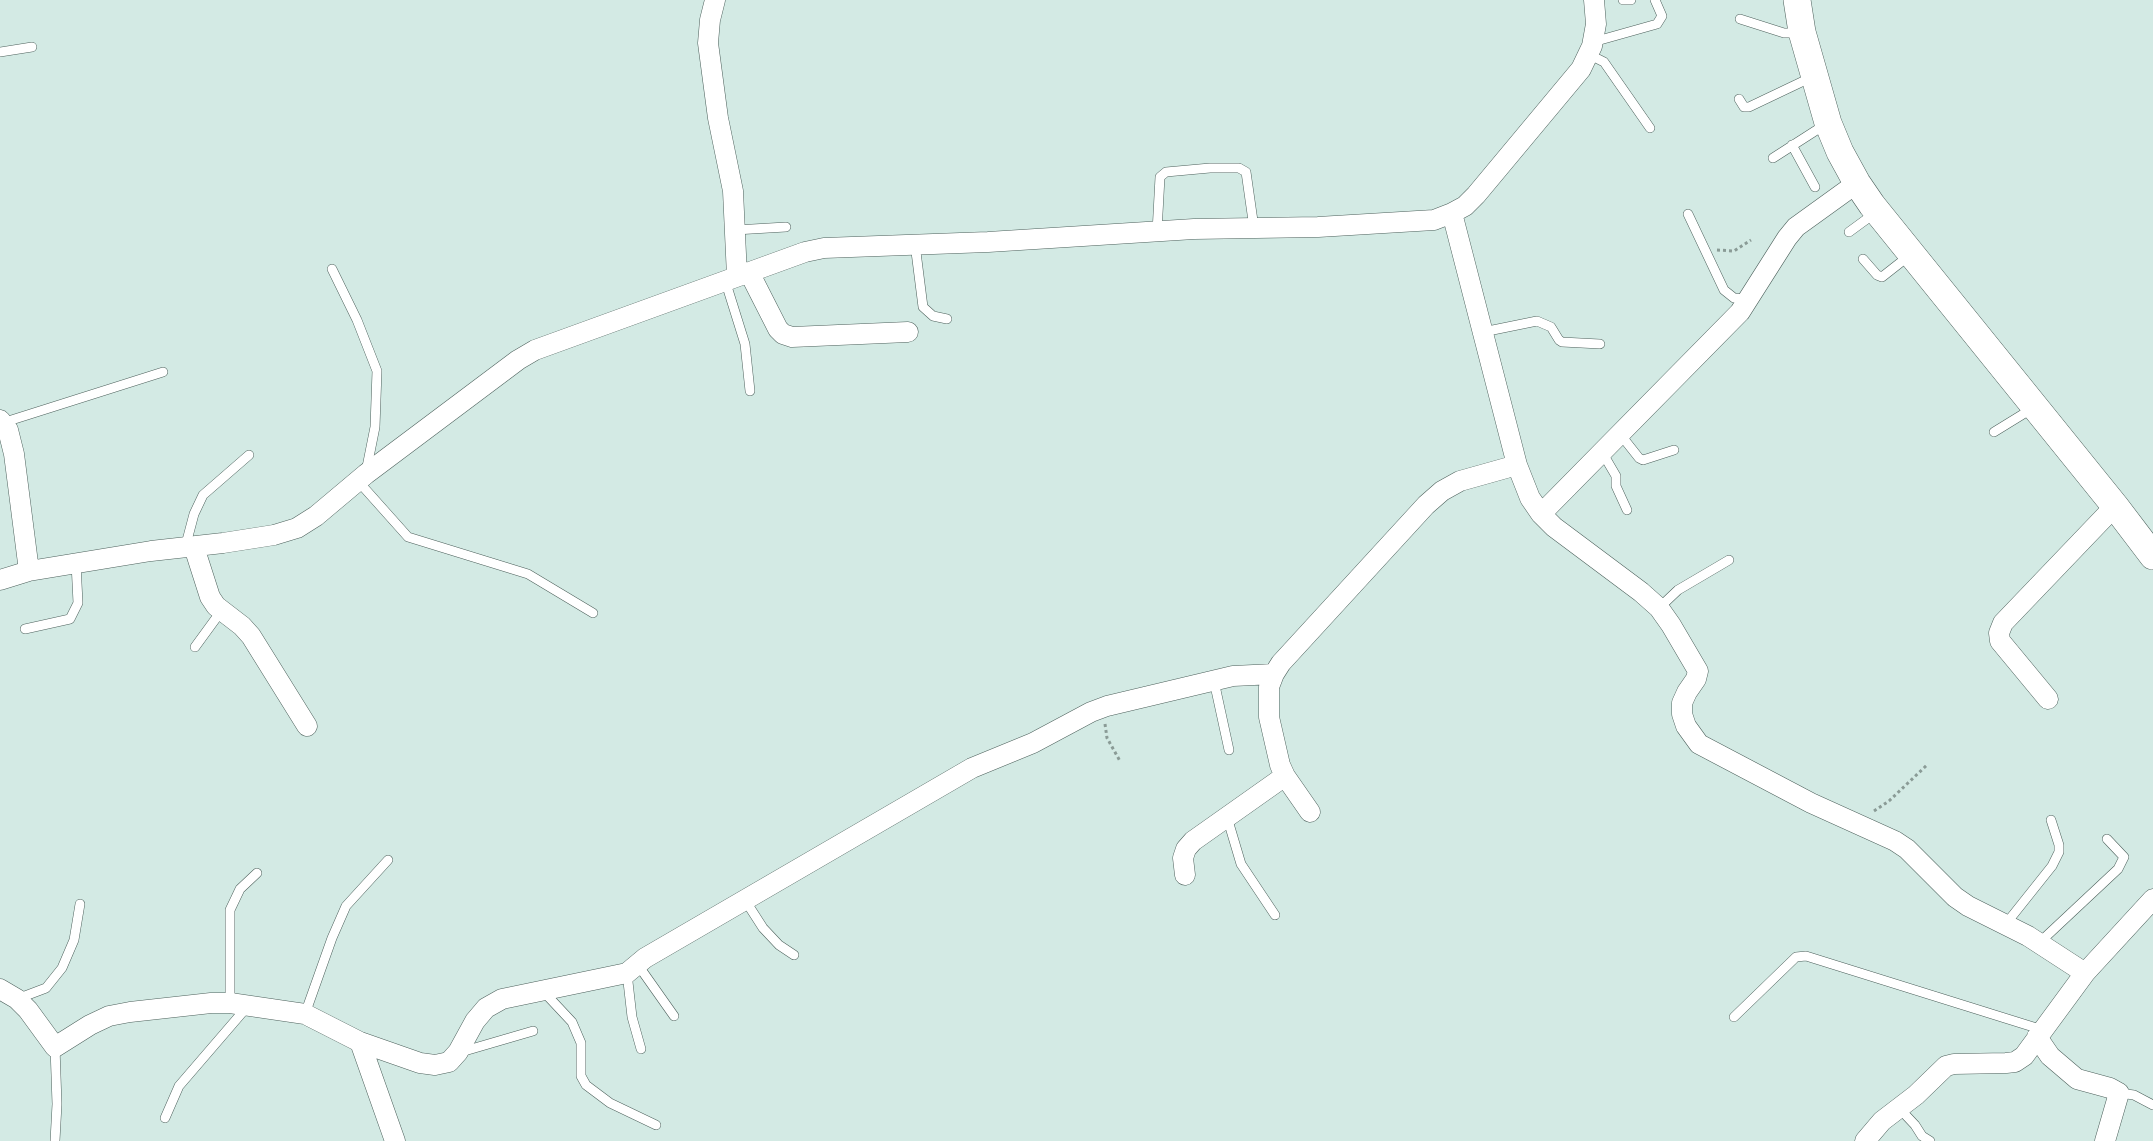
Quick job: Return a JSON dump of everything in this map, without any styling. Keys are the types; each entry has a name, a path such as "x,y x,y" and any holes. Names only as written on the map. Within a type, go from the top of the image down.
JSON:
{"street":[{"path":"715,0 708,43 718,118 733,191 737,276 778,329 783,334 792,337 908,332"},
{"path":"0,580 29,571 151,551 274,535 297,528 316,516 362,477 518,360 536,350 805,252 824,248 1434,220 1465,206 1476,195 1581,69 1590,48 1596,24 1594,0"},
{"path":"1797,0 1802,32 1828,123 1840,152 1857,183 1911,254 2147,544"},
{"path":"1541,514 1740,312 1786,238 1797,227 1857,183"},
{"path":"1452,213 1517,465 1530,498 1554,527 1659,608 1698,670 1696,679 1682,703 1682,714 1686,726 1699,744 1811,803 1895,841 1907,849 1955,897 1983,915 2038,943 2085,973"},
{"path":"1,422 8,430 14,454 29,571"},
{"path":"1310,812 1280,765 1269,717 1268,694 1274,674 1281,663 1442,491 1460,481 1517,465"},
{"path":"2048,699 2000,641 1999,633 2003,623 2115,506"},
{"path":"190,547 210,597 251,636 307,726"},
{"path":"8,994 28,1010 55,1047 109,1016 141,1010 239,1004 305,1014 360,1042 420,1063 435,1065 449,1062 486,1008 502,999 632,969 645,958 959,774 1033,742 1102,708 1246,674 1274,674"},
{"path":"1185,875 1183,858 1186,849 1193,841 1285,776"},
{"path":"1866,1141 1882,1121 1946,1066 2006,1064 2015,1062 2024,1056 2085,973 2153,899"},
{"path":"2040,1033 2050,1056 2077,1079 2110,1088 2119,1093 2105,1141"},
{"path":"360,1042 395,1141"}],"lane":[{"path":"1623,0 1631,0"},
{"path":"1650,128 1604,62 1590,48 1658,24 1662,16 1654,0"},
{"path":"1740,20 1784,33 1802,32"},
{"path":"0,52 32,47"},
{"path":"1738,99 1744,107 1749,107 1814,76"},
{"path":"1773,158 1828,123"},
{"path":"1792,145 1815,187"},
{"path":"1157,232 1160,177 1166,172 1210,168 1239,168 1246,172 1254,228"},
{"path":"1849,232 1877,211"},
{"path":"1688,214 1724,290 1734,298 1749,299"},
{"path":"735,230 786,227"},
{"path":"915,244 923,307 933,316 947,318"},
{"path":"1863,259 1876,275 1882,277 1911,254"},
{"path":"332,269 357,320 376,371 375,427 362,477 408,537 528,574 593,613"},
{"path":"737,276 750,391"},
{"path":"1483,332 1537,321 1551,327 1558,340 1562,342 1600,344"},
{"path":"1,422 163,372"},
{"path":"1994,432 2035,406"},
{"path":"1620,434 1643,460 1674,450"},
{"path":"1602,452 1616,476 1616,486 1628,510"},
{"path":"190,547 194,514 203,495 249,454"},
{"path":"1659,608 1678,590 1729,560"},
{"path":"25,629 70,619 78,603 76,563"},
{"path":"195,647 222,610"},
{"path":"1214,681 1229,750"},
{"path":"1227,817 1242,864 1275,915"},
{"path":"2005,925 2052,866 2059,852 2051,820"},
{"path":"2038,943 2118,869 2124,857 2107,838"},
{"path":"305,1014 346,906 388,860"},
{"path":"165,1118 179,1086 239,1004 230,910 240,890 257,873"},
{"path":"745,900 763,928 779,945 794,955"},
{"path":"8,994 46,988 62,968 74,940 81,904"},
{"path":"1734,1017 1796,957 1806,956 2040,1033"},
{"path":"632,969 674,1016"},
{"path":"632,969 632,1017 641,1049"},
{"path":"542,989 572,1022 581,1043 581,1076 586,1084 610,1103 656,1125"},
{"path":"458,1052 533,1031"},
{"path":"55,1047 57,1104 55,1141"},
{"path":"2119,1093 2134,1095 2153,1105"},
{"path":"1899,1108 1922,1136 1930,1141"}],"path":[{"path":"1705,249 1734,251 1751,240"},
{"path":"1102,708 1107,738 1120,761"},
{"path":"1855,823 1889,801 1927,765"}]}
